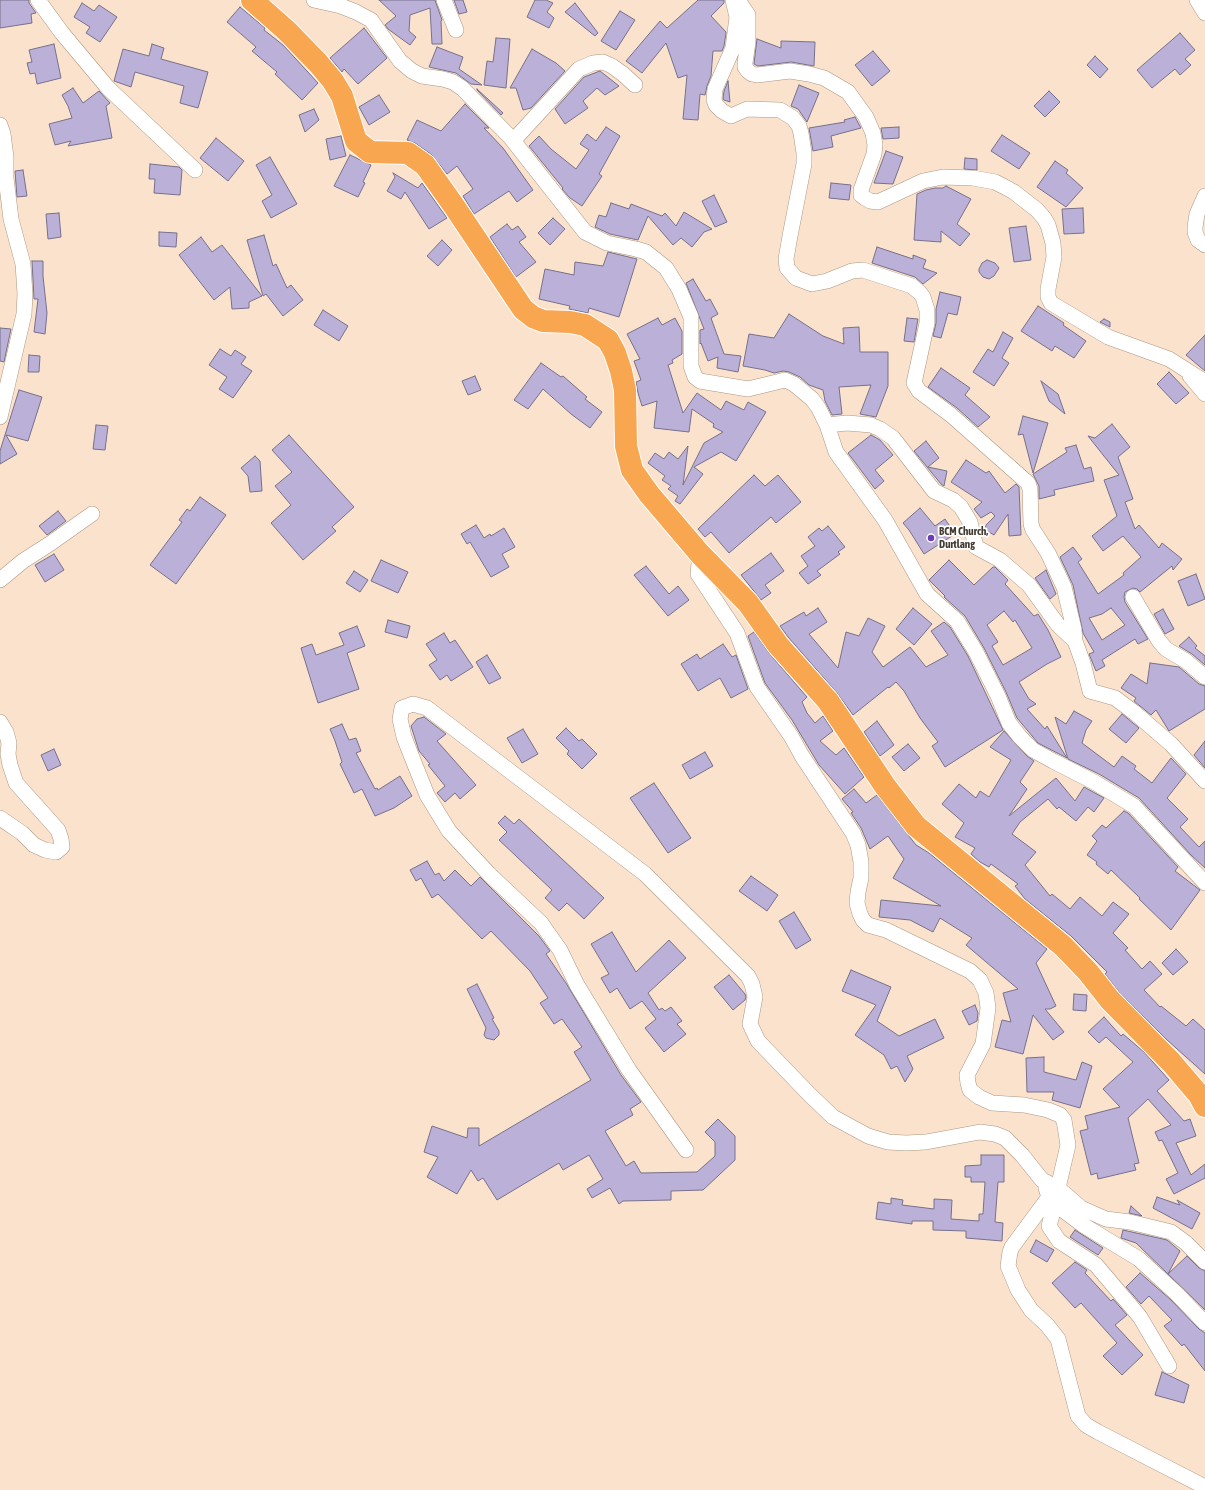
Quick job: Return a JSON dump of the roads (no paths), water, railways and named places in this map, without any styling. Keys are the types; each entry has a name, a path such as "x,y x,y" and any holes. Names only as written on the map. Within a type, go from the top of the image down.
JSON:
{"highway":[{"path":"252,0 287,31 318,63 332,81 342,96 356,141 370,152 408,152 425,165 524,309 533,318 543,321 570,322 585,325 608,340 622,371 625,390 626,446 632,470 649,494 700,554 748,603 778,645 828,701 885,786 916,826 1063,946 1088,972 1110,1000 1171,1062 1199,1095 1205,1106"}],"street":[{"path":"38,0 62,33 108,88 195,170"},
{"path":"314,0 341,6 371,20 400,61 412,71 422,76 453,82 462,88 512,141 584,232 607,243 646,252 666,268 679,289 691,317 691,366 695,377 700,381 748,389 785,380 794,384 812,399 827,425 836,452 885,520 927,594 957,621 976,652 995,690 1009,724 1033,750 1053,762 1094,782 1134,806 1205,883"},
{"path":"444,0 456,30"},
{"path":"733,0 737,17 734,48 715,89 714,100 716,105 722,111 731,116 747,109 780,110 793,118 799,126 801,133 804,164 787,251 787,268 796,278 812,284 827,281 852,271 863,270 912,286 920,292 927,310 927,323 914,383 919,391 951,415 1028,483 1030,489 1031,524 1033,530 1048,552 1064,587 1074,629 1075,641 1083,663 1090,691 1115,698 1135,713 1171,744 1205,781"},
{"path":"738,0 748,15 748,42 745,63 745,67 748,71 757,75 790,71 824,78 848,92 866,117 873,133 875,145 874,154 861,190 861,195 870,201 878,202 923,181 943,177 973,178 995,182 1003,186 1014,192 1037,210 1048,225 1053,243 1054,257 1048,289 1048,297 1051,303 1108,337 1158,354 1179,364 1205,382"},
{"path":"1197,0 1205,13"},
{"path":"512,141 580,68 593,63 603,62 623,74 635,85"},
{"path":"0,125 3,134 6,157 6,178 11,219 23,264 25,294 24,314 0,416"},
{"path":"1205,196 1197,214 1195,227 1198,240 1205,245"},
{"path":"1179,364 1205,394"},
{"path":"827,425 872,425 880,428 894,438 934,491 945,495 961,507 970,522 976,547 1000,560 1029,584 1058,625 1075,641"},
{"path":"0,580 23,561 92,514"},
{"path":"700,554 698,574 737,633 757,687 791,736 802,756 853,833 858,845 861,862 861,878 857,903 863,920 868,925 886,930 970,971 980,980 986,993 988,1008 983,1044 967,1075 970,1090 992,1103 1024,1105 1048,1110 1060,1115 1064,1120 1068,1145 1054,1196 1050,1226 1060,1241 1096,1265 1140,1317 1169,1366"},
{"path":"1133,597 1159,641 1166,649 1186,661 1205,677"},
{"path":"686,1150 629,1070 577,985 560,950 541,923 489,874 450,831 427,795 404,737 400,719 402,708 413,704 427,708 645,874 748,976 752,984 755,997 750,1024 758,1041 833,1116 868,1136 888,1142 926,1142 980,1132 996,1134 1005,1138 1022,1155 1054,1196 1083,1226 1139,1259 1177,1294 1205,1323"},
{"path":"0,722 6,732 9,743 8,754 10,766 16,783 58,830 62,847 56,852 45,850 34,845 22,833 0,818"},
{"path":"1054,1196 1106,1219 1130,1222 1171,1232 1186,1243 1205,1262"},
{"path":"1054,1196 1012,1247 1008,1266 1018,1290 1031,1310 1047,1325 1058,1339 1078,1416 1086,1425 1098,1432 1205,1487"}],"place":[{"name":"BCM Church, Durtlang","path":"931,538"}]}
